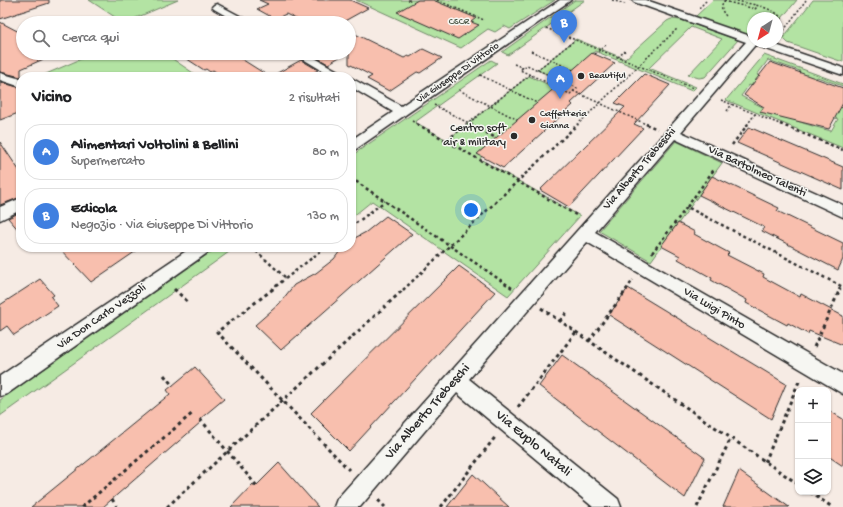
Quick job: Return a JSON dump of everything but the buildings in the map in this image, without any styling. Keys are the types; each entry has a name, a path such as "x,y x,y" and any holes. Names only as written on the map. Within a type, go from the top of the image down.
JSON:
{"street":[{"name":"Via Giuseppe Di Vittorio","path":"356,143 566,0"},
{"path":"637,0 747,39"},
{"path":"217,7 233,16"},
{"name":"Via Alberto Trebeschi","path":"345,507 747,48"},
{"path":"774,48 843,72"},
{"path":"311,60 332,72"},
{"path":"0,76 16,81"},
{"path":"356,85 401,113"},
{"name":"Via Bartolmeo Talenti","path":"671,134 724,156 843,211"},
{"path":"0,214 16,206"},
{"name":"Via Luigi Pinto","path":"588,228 643,267 843,385"},
{"name":"Via Don Carlo Vezzoli","path":"0,388 197,252"},
{"name":"Via Euplo Natali","path":"456,380 610,507"}],"path":[{"path":"436,0 484,20"},
{"path":"167,507 450,246 707,0"},
{"path":"733,0 768,9 774,12"},
{"path":"783,30 805,0"},
{"path":"727,17 722,10 724,1 743,7 755,9 757,7"},
{"path":"532,23 843,150"},
{"path":"537,70 575,40"},
{"path":"595,54 607,44"},
{"path":"531,51 573,70"},
{"path":"617,57 625,51"},
{"path":"514,64 524,68"},
{"path":"527,65 576,88 570,94 520,70 524,68 527,65"},
{"path":"465,68 537,103"},
{"path":"447,140 530,75"},
{"path":"444,82 518,120"},
{"path":"573,91 671,134"},
{"path":"422,98 496,138"},
{"path":"726,111 732,104"},
{"path":"401,113 518,181 588,228"},
{"path":"589,341 755,114"},
{"path":"477,158 480,155"},
{"path":"356,181 795,482"},
{"path":"356,223 384,201"},
{"path":"687,207 842,286 807,364 766,462"},
{"path":"256,252 286,278"},
{"path":"320,252 217,332 364,485"},
{"path":"560,321 568,311"},
{"path":"441,507 576,332"},
{"path":"164,374 173,386"},
{"path":"82,507 194,412"},
{"path":"200,419 256,485"},
{"path":"697,507 730,438"},
{"path":"814,495 832,507"},
{"path":"112,499 116,507"}],"green space":[{"path":"89,0 178,0 140,16 113,16"},
{"name":"CSCR","path":"356,0 555,0 510,29 504,26 495,32 488,29 461,48"},
{"path":"575,0 585,0 508,55 502,52"},
{"path":"713,0 797,0 783,17 783,12 747,12 747,35 695,17"},
{"path":"813,0 843,0 843,62 788,43 783,38"},
{"path":"671,19 681,20 738,40 705,77 699,78 688,75 722,39 691,27 649,68 696,87 692,91 595,51 561,80 537,70 576,39 625,59"},
{"path":"764,55 843,84 843,86 817,77 813,83 796,77 800,71 768,60 757,75 771,80 764,90 749,85 741,96 785,116 831,131 838,119 820,112 827,101 843,107 843,148 726,100"},
{"path":"79,60 174,60 192,72 51,72"},
{"path":"491,60 497,63 415,122 447,140 529,76 556,88 477,154 482,156 480,159 580,216 508,296 372,201 356,214 356,153"},
{"path":"676,141 722,163 651,261 599,231"},
{"path":"211,252 229,252 0,416 0,400"}],"place":[{"name":"Edicola","path":"564,43"},
{"name":"Beautiful","path":"581,76"},
{"name":"Alimentari Voltolini & Bellini","path":"560,99"},
{"name":"Caffetteria Gianna","path":"532,120"},
{"name":"Centro soft air & military","path":"514,136"}]}
